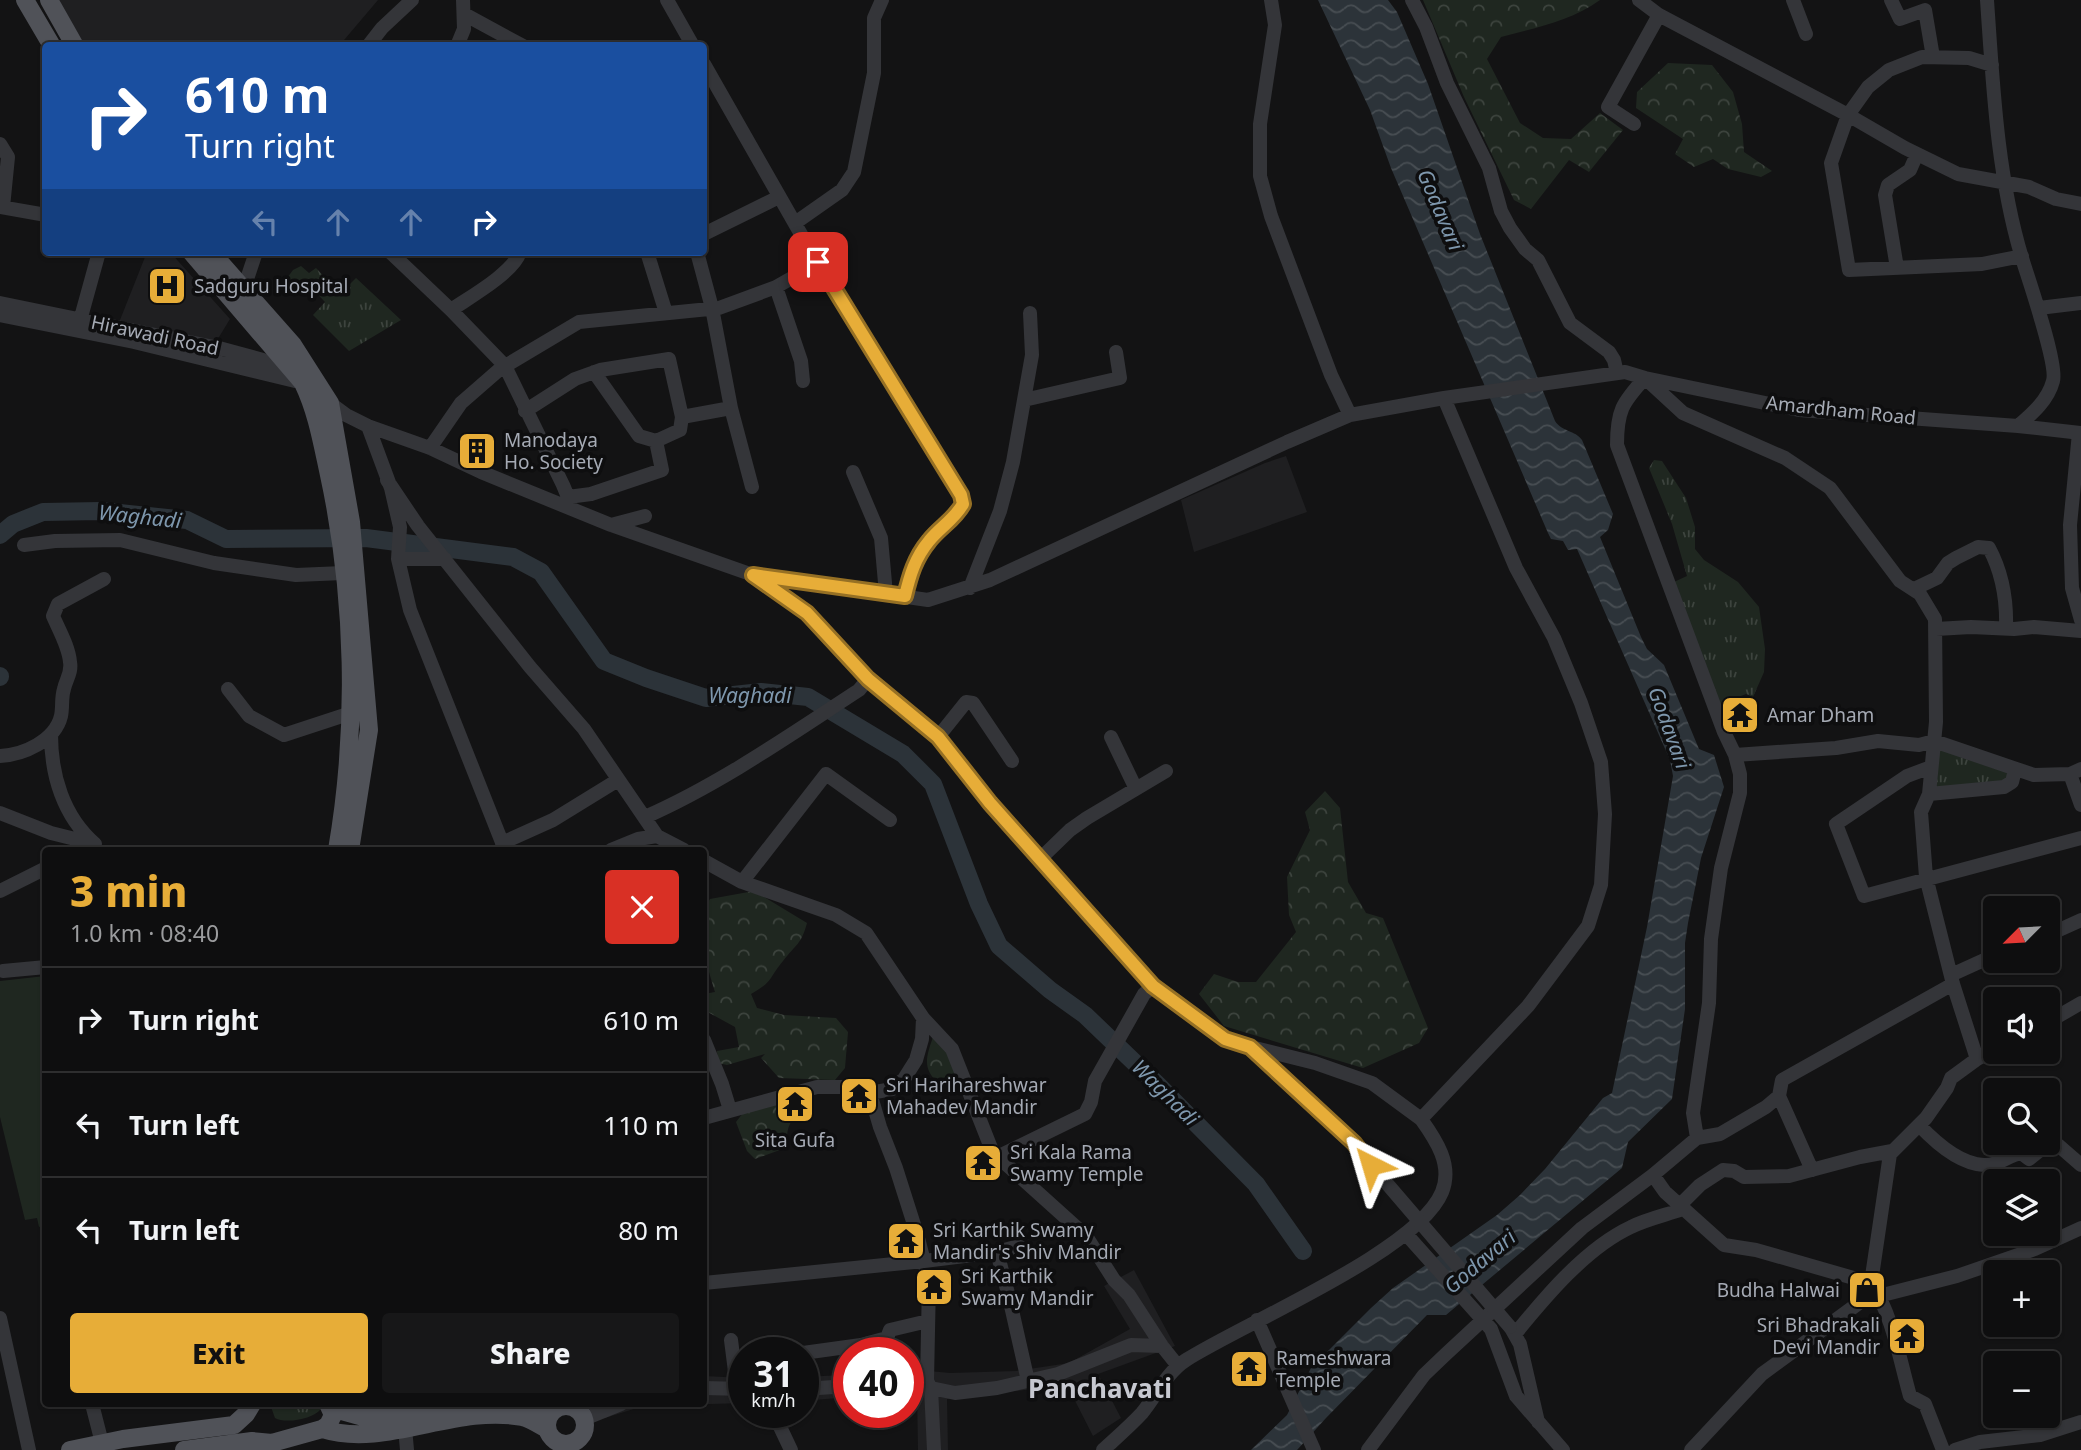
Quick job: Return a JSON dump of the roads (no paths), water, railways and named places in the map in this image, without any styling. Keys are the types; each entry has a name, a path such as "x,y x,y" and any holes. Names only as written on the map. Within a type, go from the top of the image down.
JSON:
{"main road":[{"path":"25,0 50,42"},
{"path":"49,0 73,42"},
{"path":"194,256 303,383 312,401 345,523"},
{"path":"215,256 293,345 330,403 345,523 351,655 351,713 337,847"},
{"path":"347,566 369,730 350,847"},
{"path":"70,1450 234,1425 250,1407"},
{"path":"251,1447 258,1407"},
{"path":"184,1450 251,1447 322,1429 331,1421 333,1415 330,1407"},
{"path":"333,1407 367,1418 393,1417 431,1407"},
{"path":"526,1407 548,1422 553,1440 565,1447 583,1435 580,1413 571,1407"},
{"path":"548,1422 557,1408 564,1407"},
{"path":"322,1429 337,1434 405,1428 455,1417 485,1414 548,1422"}],"street":[{"path":"371,42 412,0"},
{"path":"667,0 691,42"},
{"path":"795,223 842,190 854,172 874,74 874,18 882,0"},
{"path":"1270,0 1275,25 1260,124 1260,176 1271,216 1312,326 1350,415"},
{"path":"1412,0 1426,27 1447,83 1489,168 1501,211 1510,228 1525,249 1538,260 1570,323 1609,352 1615,360 1610,374"},
{"path":"1639,0 1659,15 1958,174 2029,187 2056,199 2081,204"},
{"path":"1793,0 1806,34"},
{"path":"1891,0 1900,19 1925,10 1933,57"},
{"path":"1987,0 2004,182 2022,256 2039,308 2054,379 2040,407 2018,426"},
{"path":"459,42 464,29 463,7"},
{"path":"463,7 517,42"},
{"path":"1634,124 1608,107 1659,15"},
{"path":"1992,65 1969,58 1922,57 1889,70 1868,87 1848,115 1831,163 1849,270 1982,264 2022,256"},
{"path":"707,69 779,197 961,495 963,504 955,518 930,540 913,564 905,596"},
{"path":"0,144 8,157 2,207 42,214"},
{"path":"1897,268 1885,194 1888,185 1909,170 1917,154"},
{"path":"707,233 779,197"},
{"path":"0,315 78,325 98,256"},
{"path":"244,288 255,256"},
{"path":"394,256 505,366 567,502 663,476 656,441"},
{"path":"451,310 486,286 517,261 519,256"},
{"path":"648,256 666,313"},
{"path":"698,256 712,308 731,408 752,487"},
{"path":"430,448 461,403 505,366 579,322 719,308 776,287 818,262"},
{"path":"776,287 801,361 803,381"},
{"name":"Hirawadi Road","path":"0,303 78,325 219,348 282,368 330,403 368,426 567,502 611,525 753,575"},
{"path":"2039,308 2081,303"},
{"path":"970,588 1000,510 1013,462 1032,355 1030,313"},
{"path":"1024,400 1120,378 1116,352"},
{"path":"525,411 576,379 594,372 669,359 682,417 680,430 656,441 639,436 594,372"},
{"name":"Amardham Road","path":"753,575 928,600 970,588 1350,415 1444,398 1625,372 1800,410 2080,433"},
{"path":"1697,1138 1693,1113 1709,1003 1711,939 1721,868 1740,793 1740,774 1618,445 1617,418 1631,393 1645,378 1683,413 1785,458 1830,488 1900,581 1920,594 1935,619 1936,722 1929,794 1921,812 1926,877 1952,979 1977,1059"},
{"path":"1421,1119 1528,1006 1588,926 1601,885 1605,814 1601,762 1581,703 1554,638 1516,568 1444,398"},
{"path":"682,417 731,408"},
{"path":"368,426 400,527 398,559 410,610 504,847 618,780"},
{"path":"2080,433 2070,524 2072,588 2081,620"},
{"path":"853,472 881,538 886,594"},
{"path":"387,480 418,526 583,730 657,836 678,847"},
{"path":"611,525 645,516"},
{"path":"24,545 55,541 120,540 214,563 296,575 347,566"},
{"path":"1914,590 1937,578 1948,563 1956,558 1978,547 1989,548 2002,579 2007,604 2006,629"},
{"path":"398,559 443,556"},
{"path":"753,575 807,613 864,685 938,737 990,803 1153,986 1225,1039 1315,1063 1372,1083 1421,1119 1441,1148 1445,1168 1443,1191 1434,1205 1406,1234 1338,1277 1178,1366 1141,1414 1103,1450"},
{"path":"0,756 28,750 51,734 61,716 63,689 71,669 70,658 53,616 58,604 104,579"},
{"path":"1936,629 2034,627 2081,631"},
{"path":"645,817 775,745 864,685"},
{"path":"228,689 249,716 285,735 351,713"},
{"path":"938,737 966,702 972,703 1012,761"},
{"path":"51,734 54,776 63,800 91,847"},
{"path":"1111,737 1136,789"},
{"path":"1735,755 1836,748 1878,741 1919,745 1934,741 2034,775 2076,771 2081,805"},
{"path":"1931,767 1907,776 1836,824 1864,896 1926,877 2081,838"},
{"path":"1929,794 2004,787 2012,782 2015,769"},
{"path":"1040,859 1070,830 1087,818 1166,771"},
{"path":"741,882 826,774 890,820"},
{"path":"0,813 89,847"},
{"path":"618,847 638,839 657,836"},
{"path":"707,863 741,882 836,915 866,933 923,1018 957,1057 995,1158 1006,1164 1086,1236 1114,1280 1129,1295 1161,1346 1178,1366"},
{"path":"0,891 42,870"},
{"path":"2060,930 2081,920"},
{"path":"1812,1171 1779,1096 1782,1080 1983,962"},
{"path":"3,971 42,967"},
{"path":"995,1158 1085,1114 1091,1102 1095,1081 1144,994 1153,986"},
{"path":"2060,1015 2081,1003"},
{"path":"707,1117 817,1087 860,1087 870,1093 892,1089 904,1079 916,1060 922,1039 923,1018"},
{"path":"707,1047 730,1110"},
{"path":"1250,1047 1354,1143 1513,1330 1530,1381 1539,1423"},
{"path":"1943,1450 1925,1404 1910,1396 1875,1289 1890,1154 1919,1125 1947,1088 1951,1078 1983,1056"},
{"path":"870,1093 914,1223 929,1281 929,1385 934,1450"},
{"path":"1367,1450 1424,1374 1582,1228 1697,1138 1720,1133 1766,1107 1779,1096"},
{"path":"1919,1125 1933,1140 1970,1162 1985,1165 2021,1153 2029,1159 2043,1147 2058,1145 2081,1165"},
{"path":"1513,1330 1550,1292 1605,1243 1632,1226 1681,1207 1700,1185 1723,1170 1734,1171 1744,1177 1789,1175 1892,1151"},
{"path":"1653,1175 1665,1192 1724,1245 1756,1250 1875,1289 1957,1276 2035,1249 2081,1228"},
{"path":"1406,1234 1491,1329 1516,1396 1563,1450"},
{"path":"707,1283 924,1261 997,1252 1019,1246"},
{"path":"997,1252 1028,1381"},
{"path":"1691,1450 1762,1374 1875,1289"},
{"path":"0,1318 29,1450"},
{"path":"1257,1320 1314,1450"},
{"path":"819,1351 887,1338 890,1329 928,1321"},
{"path":"924,1384 955,1392 1028,1381 1081,1367 1131,1345 1161,1346"},
{"path":"707,1388 728,1388"},
{"path":"93,1407 102,1443"},
{"path":"583,1435 617,1407"},
{"path":"1955,1450 1980,1441 2040,1435 2081,1422"},
{"path":"405,1428 407,1450"},
{"path":"781,1428 791,1450"}],"water":[{"name":"Godavari","path":"1318,0 1388,0 1397,12 1428,84 1480,234 1555,421 1582,440 1613,514 1608,530 1600,537 1641,637 1647,649 1664,665 1699,749 1714,755 1724,787 1701,858 1688,923 1685,943 1685,1009 1672,1099 1628,1142 1622,1168 1446,1315 1427,1315 1297,1450 1251,1450 1287,1415 1311,1368 1371,1308 1393,1288 1497,1215 1520,1195 1603,1098 1612,1093 1647,927 1673,776 1670,760 1577,549 1568,550 1563,541 1551,539 1548,533 1391,168 1370,110"}],"waterway":[{"name":"Waghadi","path":"0,535 13,524 43,512 100,511 187,520 226,539 366,538 513,557 541,572 604,661 706,698 761,692 808,697 903,754 933,784 979,904 999,946 1050,990 1085,1015 1160,1087 1256,1184 1303,1251"}],"place":[{"name":"Sadguru Hospital","path":"167,286"},
{"name":"Manodaya Ho. Society","path":"477,451"},
{"name":"Amar Dham","path":"1740,715"},
{"name":"Sri Harihareshwar Mahadev Mandir","path":"859,1096"},
{"name":"Sita Gufa","path":"795,1104"},
{"name":"Sri Kala Rama Swamy Temple","path":"983,1163"},
{"name":"Sri Karthik Swamy Mandir's Shiv Mandir","path":"906,1241"},
{"name":"Sri Karthik Swamy Mandir","path":"934,1287"},
{"name":"Budha Halwai","path":"1867,1290"},
{"name":"Sri Bhadrakali Devi Mandir","path":"1907,1336"},
{"name":"Rameshwara Temple","path":"1249,1369"}],"district":[{"name":"Panchavati","path":"1100,1389"}]}
